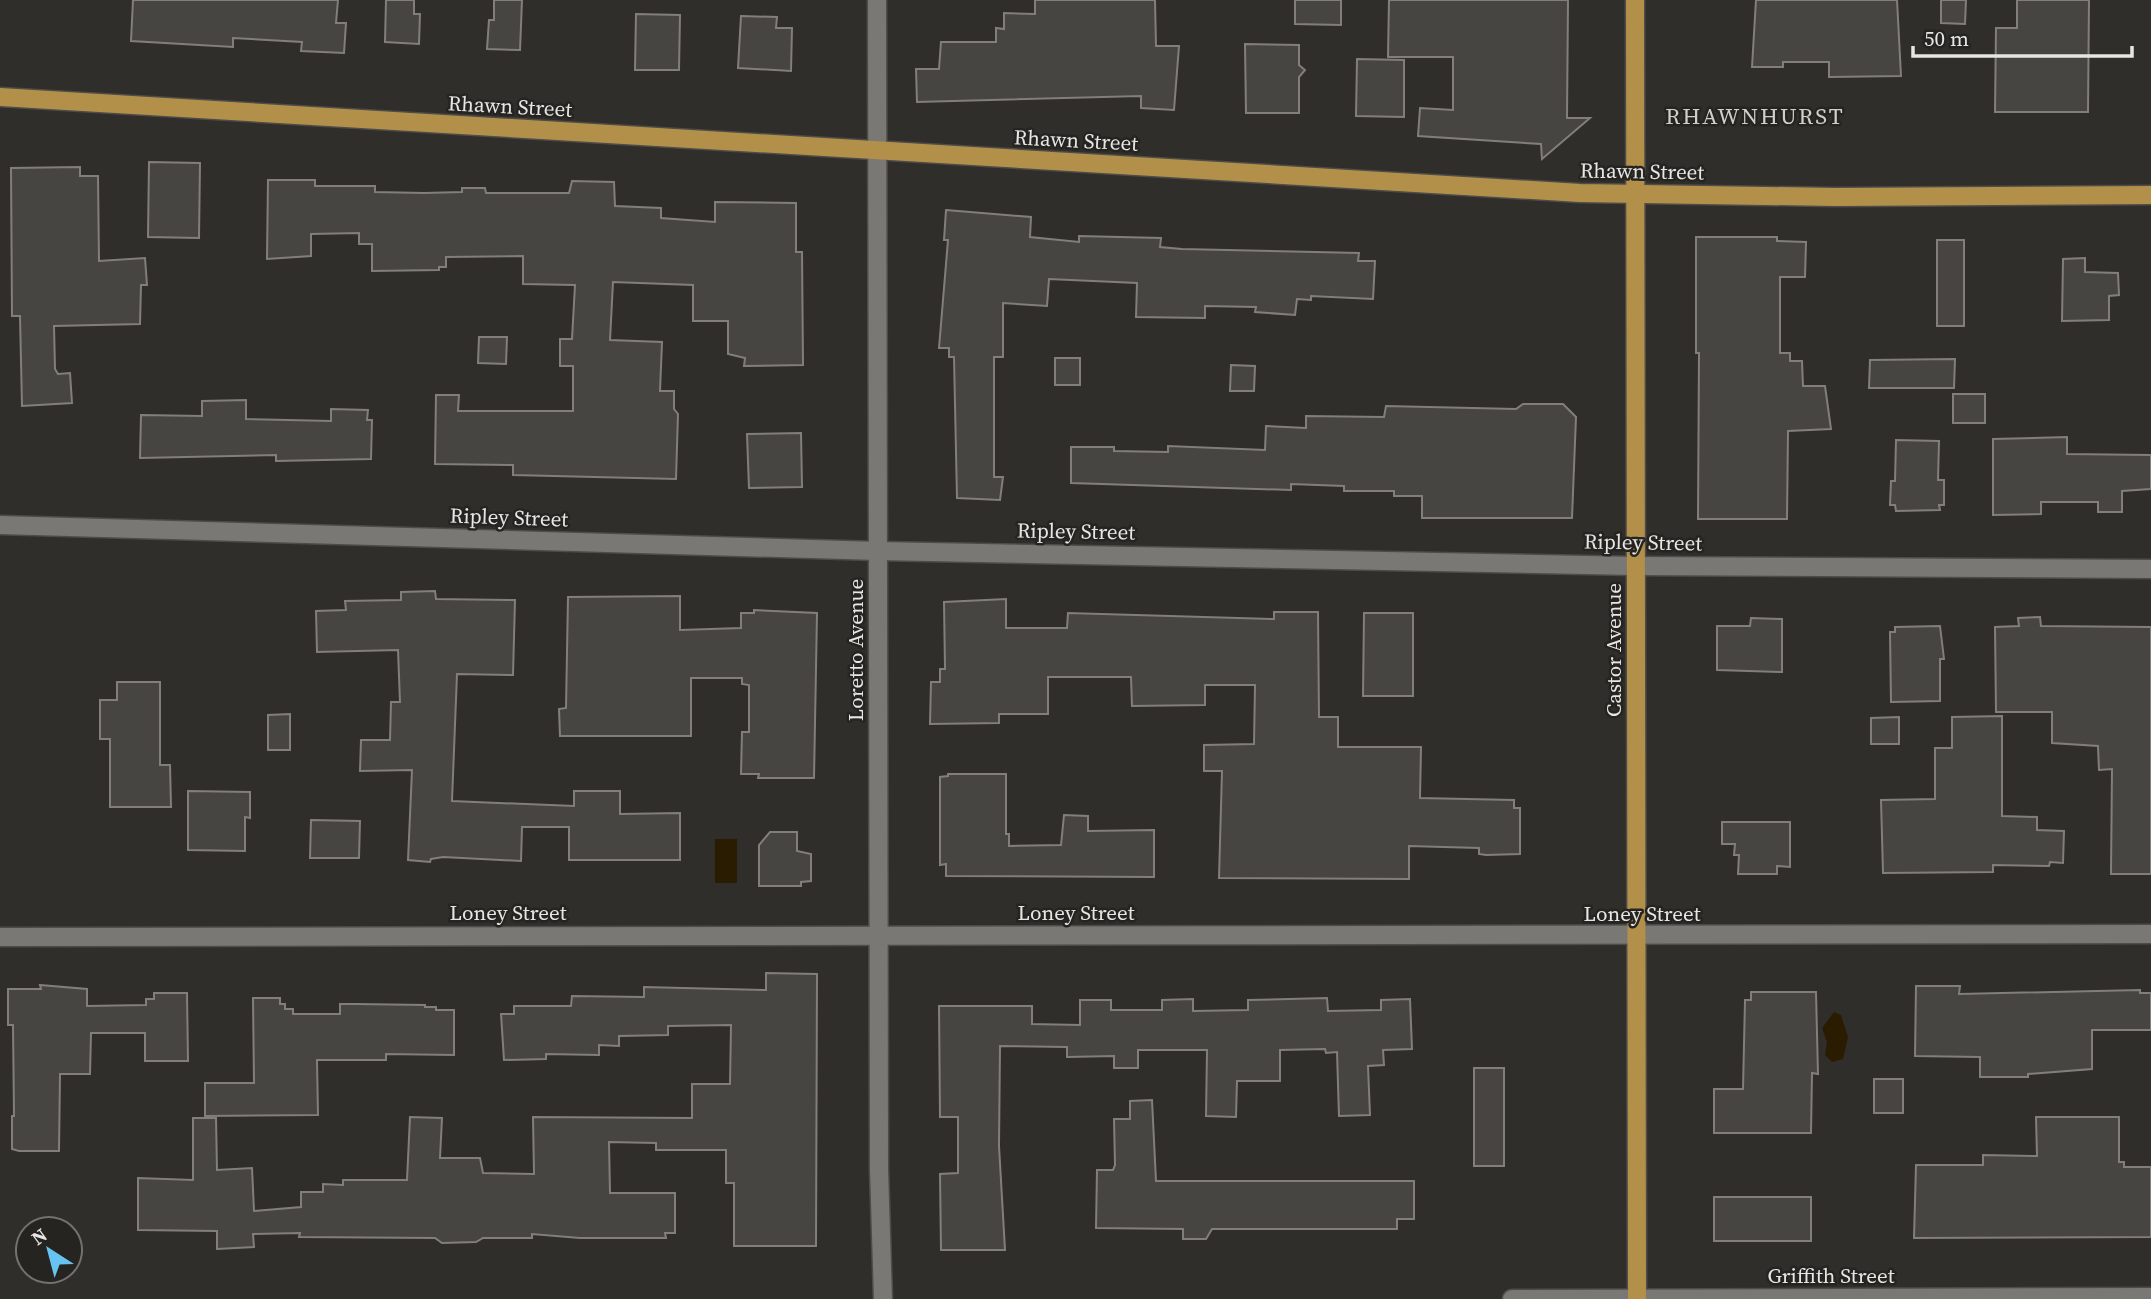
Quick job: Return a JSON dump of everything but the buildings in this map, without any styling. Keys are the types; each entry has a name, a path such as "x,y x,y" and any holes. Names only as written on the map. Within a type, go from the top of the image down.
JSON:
{"main road":[{"name":"Castor Avenue","path":"1635,0 1637,1299"},
{"name":"Rhawn Street","path":"0,97 875,151 1636,194 1835,197 2151,195"}],"street":[{"name":"Loretto Avenue","path":"877,0 875,151 879,1169 883,1299"},
{"name":"Ripley Street","path":"0,526 878,551 1635,566 2151,569"},
{"name":"Loney Street","path":"0,937 2151,934"},
{"name":"Griffith Street","path":"1512,1299 2151,1297"}],"shaded area":[{"path":"715,839 737,839 737,883 715,883"},
{"path":"1834,1012 1841,1015 1848,1037 1843,1059 1832,1062 1825,1055 1827,1042 1822,1028"}],"district":[{"name":"RHAWNHURST","path":"1755,116"}]}
